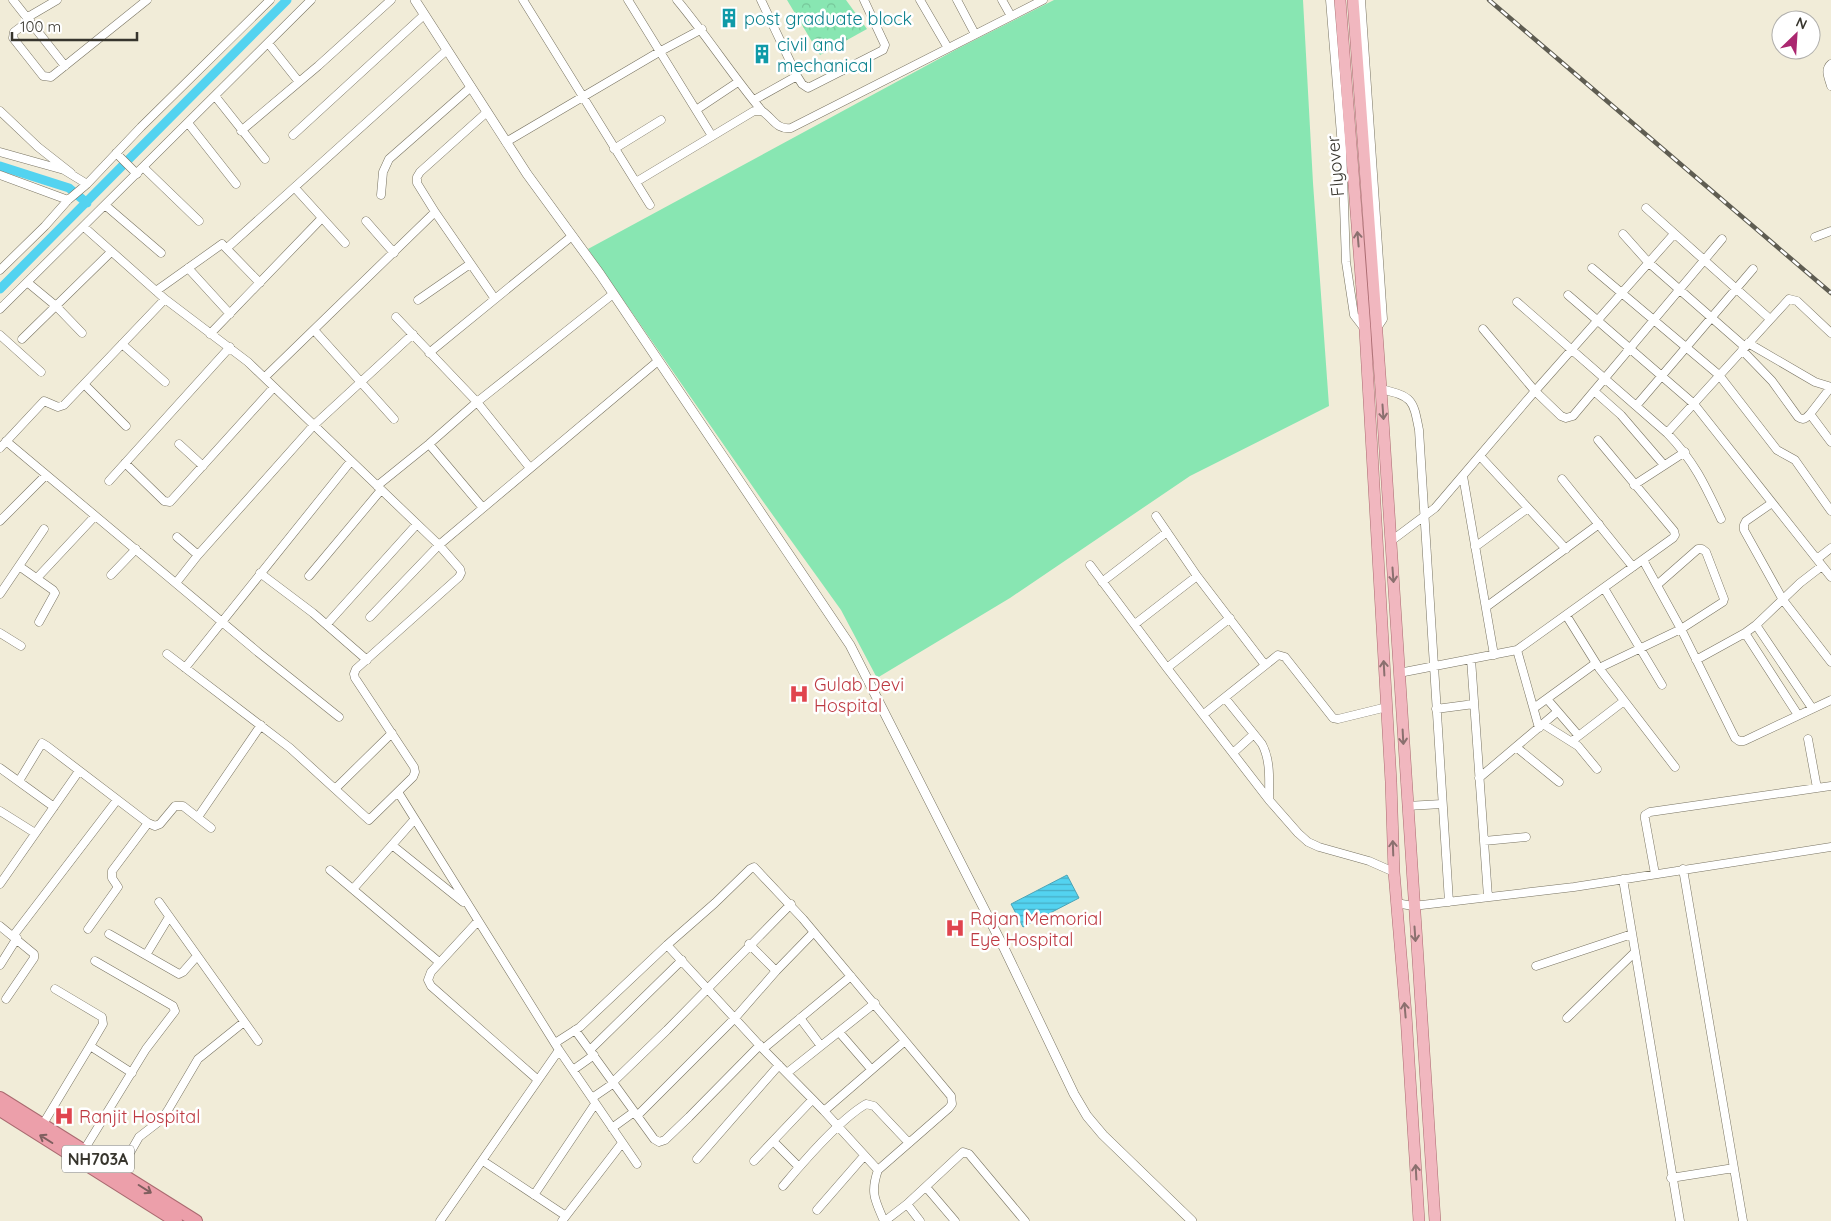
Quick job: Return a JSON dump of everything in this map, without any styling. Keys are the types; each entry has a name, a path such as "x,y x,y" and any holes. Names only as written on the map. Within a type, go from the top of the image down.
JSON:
{"highway":[{"name":"NH703A","path":"0,1098 196,1221"},
{"name":"NH703A","path":"0,1110 176,1221"}],"main road":[{"name":"Flyover","path":"1340,0 1343,58 1371,329"},
{"name":"Flyover","path":"1353,0 1371,329"},
{"path":"1371,329 1381,389 1413,906 1435,1221"},
{"path":"1371,329 1394,872 1406,1015 1419,1221"}],"street":[{"path":"13,0 65,66"},
{"path":"57,0 29,18 14,32 13,38 43,76 47,78 65,66 142,2"},
{"path":"0,270 72,197 118,156 141,127 270,0"},
{"path":"0,309 311,0"},
{"path":"242,131 391,0"},
{"path":"415,0 527,174 613,294 850,645 1009,958 1074,1094 1087,1116 1102,1135 1192,1221"},
{"path":"523,0 650,205"},
{"path":"628,0 712,136"},
{"path":"677,0 702,29 738,82 762,111 777,126 784,129 791,128 1038,1"},
{"path":"761,0 797,76 802,84 808,88 883,50 885,45 864,0"},
{"path":"920,0 948,48"},
{"path":"957,0 975,34"},
{"path":"1002,0 1011,16"},
{"path":"1330,0 1342,147 1346,262 1354,315 1371,329 1383,319 1362,0"},
{"path":"293,135 424,15"},
{"path":"506,142 659,52 702,29"},
{"path":"268,43 299,82"},
{"path":"227,248 447,50"},
{"path":"1831,64 1827,70 1831,86"},
{"path":"754,100 797,76"},
{"path":"696,110 738,82"},
{"path":"382,195 383,172 389,159 471,87"},
{"path":"215,96 265,159"},
{"path":"0,111 30,141 71,173 84,186"},
{"path":"636,182 754,111 762,111"},
{"path":"487,112 420,172 417,177 417,183 495,299"},
{"path":"614,149 661,120"},
{"path":"188,123 236,184"},
{"path":"0,152 71,173"},
{"path":"118,156 137,174"},
{"path":"144,167 199,221"},
{"path":"0,176 72,197"},
{"path":"295,188 345,243"},
{"path":"105,206 161,253"},
{"path":"1646,208 1770,319"},
{"path":"265,377 435,212"},
{"path":"210,334 322,218"},
{"path":"366,221 394,253"},
{"path":"84,227 165,299 230,347 265,377 313,426 439,545 460,569 461,573 459,577 356,669 354,674 414,767 415,772 413,777 369,820 290,748 167,654"},
{"path":"1816,237 1831,231"},
{"path":"1623,234 1648,262 1745,347 1801,420 1810,414 1831,387 1815,382 1745,347"},
{"path":"1391,541 1435,508 1535,391 1674,234"},
{"path":"429,353 572,236"},
{"path":"1484,329 1535,391 1561,416 1566,418 1573,416 1722,239"},
{"path":"156,291 220,244 224,245 260,283"},
{"path":"22,339 111,252"},
{"path":"418,300 470,264"},
{"path":"188,268 230,314"},
{"path":"1592,268 1719,376 1777,450 1795,460 1831,511"},
{"path":"1636,406 1753,269"},
{"path":"27,282 56,306 82,333"},
{"path":"309,576 379,488 477,402 613,294"},
{"path":"1568,295 1694,404 1831,577"},
{"path":"165,299 61,407 44,401 3,444 46,475 221,621 339,716"},
{"path":"1667,433 1789,299 1796,301 1831,333"},
{"path":"1517,302 1667,433 1685,452 1721,519"},
{"path":"396,317 477,402 530,468"},
{"path":"314,330 394,419"},
{"path":"176,583 198,555 313,426 413,334"},
{"path":"0,335 41,372"},
{"path":"122,344 165,382"},
{"path":"109,481 230,347"},
{"path":"370,617 439,545 658,361"},
{"path":"84,384 126,426"},
{"path":"125,464 164,501 170,502 274,387"},
{"path":"1381,389 1403,395 1412,402 1419,430 1448,902"},
{"path":"1594,391 1621,415 1664,465"},
{"path":"1810,414 1831,442"},
{"path":"1399,674 1517,650 1675,535 1674,531 1598,440"},
{"path":"179,444 203,466"},
{"path":"429,444 483,508"},
{"path":"1634,485 1685,452"},
{"path":"1480,456 1566,549"},
{"path":"185,668 351,461"},
{"path":"0,521 46,475"},
{"path":"1463,476 1494,655"},
{"path":"1562,479 1633,567"},
{"path":"1772,503 1746,521 1744,530 1782,600 1831,662"},
{"path":"1475,547 1528,508"},
{"path":"37,578 95,516"},
{"path":"1156,516 1197,576 1265,665"},
{"path":"327,624 417,524"},
{"path":"1486,607 1599,524"},
{"path":"0,594 44,529"},
{"path":"1102,582 1167,532"},
{"path":"177,537 198,555"},
{"path":"1696,660 1756,625 1819,563 1831,548"},
{"path":"111,574 136,549"},
{"path":"1534,708 1597,665 1641,649 1681,629 1723,602 1724,599 1706,552 1702,549 1698,549 1657,585"},
{"path":"1643,560 1681,629 1735,738 1739,741 1744,741 1831,700"},
{"path":"1090,565 1269,800 1298,833 1308,842 1320,847 1379,865 1394,872"},
{"path":"20,566 53,590 54,593 39,622"},
{"path":"260,573 327,624 367,660"},
{"path":"1135,624 1197,576"},
{"path":"1604,588 1662,685"},
{"path":"1566,615 1597,665 1675,767"},
{"path":"1167,668 1230,618"},
{"path":"1756,625 1812,708"},
{"path":"0,633 21,646"},
{"path":"1745,633 1798,715"},
{"path":"1517,650 1541,726 1572,741 1597,769"},
{"path":"1204,714 1278,655 1285,657 1333,718 1338,719 1387,707"},
{"path":"1471,659 1488,897"},
{"path":"1225,698 1262,744 1268,760 1269,800"},
{"path":"1547,699 1578,735"},
{"path":"1572,741 1624,701"},
{"path":"1436,708 1474,704"},
{"path":"1480,778 1557,712"},
{"path":"198,817 261,725"},
{"path":"336,788 392,733"},
{"path":"1233,753 1254,734"},
{"path":"1808,739 1817,788"},
{"path":"19,781 42,743 148,823 155,826 160,824 175,806 179,805 183,806 211,828"},
{"path":"1516,747 1559,782"},
{"path":"0,768 54,806"},
{"path":"0,884 79,771"},
{"path":"1655,874 1645,814 1831,786"},
{"path":"398,792 557,1047 637,1164"},
{"path":"0,965 15,937 117,800"},
{"path":"1407,806 1442,804"},
{"path":"0,822 3,812 35,833"},
{"path":"353,889 414,820"},
{"path":"88,929 118,887 112,878 112,871 148,823"},
{"path":"1484,841 1526,837"},
{"path":"392,845 469,906"},
{"path":"1396,903 1413,906 1488,897 1795,854 1831,847"},
{"path":"440,1221 538,1080 557,1047 666,945 754,867 791,904 951,1096 952,1100 949,1108 878,1170 873,1184 873,1194 884,1221 907,1204 960,1153 967,1153 1025,1221"},
{"path":"1683,869 1744,1221"},
{"path":"330,870 439,962"},
{"path":"1623,879 1680,1221"},
{"path":"159,902 258,1041"},
{"path":"534,1195 593,1101 791,904"},
{"path":"146,955 169,917"},
{"path":"478,920 439,962 431,972 428,980 431,986 538,1080"},
{"path":"0,926 34,954 34,958 6,999"},
{"path":"612,1128 635,1114 735,1018 776,971 814,932"},
{"path":"109,934 179,974 197,956"},
{"path":"1536,966 1632,934"},
{"path":"749,944 776,971"},
{"path":"666,945 878,1170"},
{"path":"1567,1018 1636,952"},
{"path":"573,1070 592,1053 682,960"},
{"path":"84,1150 146,1049 174,1013 175,1008 95,961"},
{"path":"575,1030 614,1082 635,1114 654,1139 659,1142 665,1140 761,1047 851,976"},
{"path":"43,1124 102,1024 102,1017 55,989"},
{"path":"787,1073 875,1003"},
{"path":"800,1018 821,1046"},
{"path":"119,1172 139,1137 161,1120 168,1110 198,1059 244,1022"},
{"path":"838,1032 871,1069"},
{"path":"824,1111 905,1041"},
{"path":"90,1046 132,1073"},
{"path":"697,1159 779,1065"},
{"path":"754,1161 812,1100"},
{"path":"783,1186 799,1166 838,1127 863,1106 870,1104 909,1143"},
{"path":"773,1141 799,1166"},
{"path":"483,1161 534,1195 564,1218 622,1143"},
{"path":"817,1210 864,1156"},
{"path":"1672,1178 1734,1168"},
{"path":"926,1187 955,1221"},
{"path":"907,1204 920,1221"}],"green space":[{"path":"787,0 846,0 867,29 820,55"},
{"path":"1054,0 1303,0 1313,183 1329,406 1190,476 1010,598 877,678 841,610 762,500 588,249 959,48"}],"water":[{"path":"1067,875 1079,898 1023,927 1011,904"}],"waterway":[{"path":"0,289 287,0"},
{"path":"0,166 69,188 87,203"}],"railway":[{"path":"1489,0 1831,293"}],"place":[{"name":"post graduate block","path":"729,18"},
{"name":"civil and mechanical","path":"762,54"},
{"name":"Gulab Devi Hospital","path":"799,694"},
{"name":"Rajan Memorial Eye Hospital","path":"955,928"},
{"name":"Ranjit Hospital","path":"64,1116"}]}
